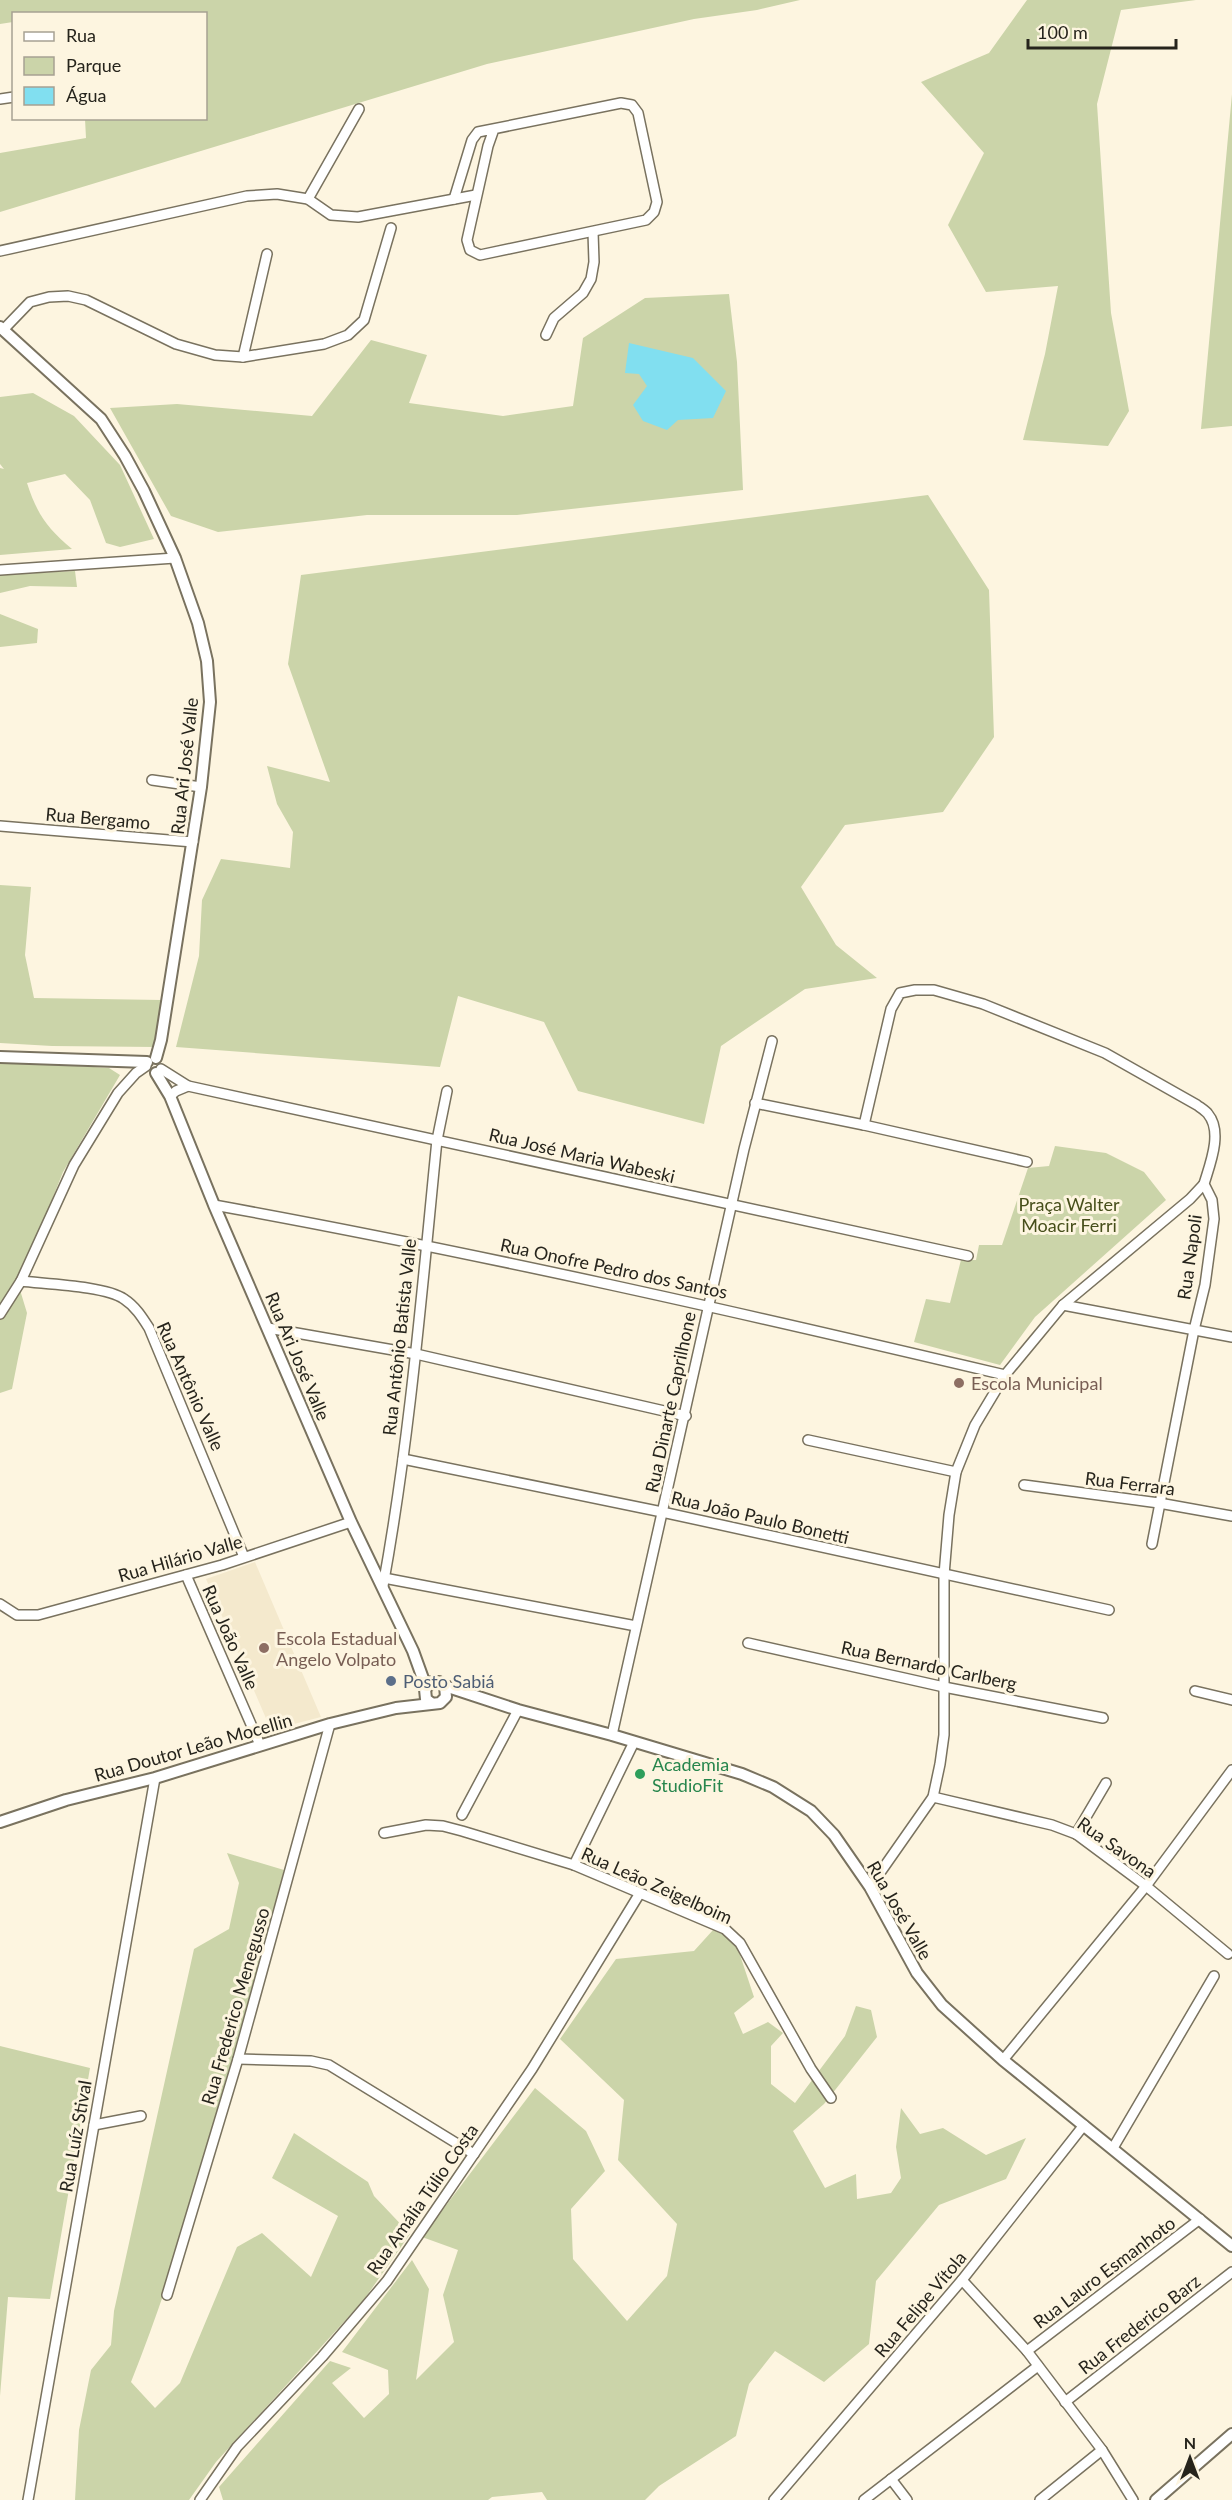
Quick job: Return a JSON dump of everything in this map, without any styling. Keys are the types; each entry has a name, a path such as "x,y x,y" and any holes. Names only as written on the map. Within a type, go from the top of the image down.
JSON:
{"street":[{"path":"454,200 472,140 478,132 621,103 632,105 638,113 657,202 654,212 646,220 593,232 480,255 470,250 467,240 476,195 494,129"},
{"path":"308,199 359,109"},
{"path":"0,251 247,196 277,194 308,199 332,215 358,217 476,195"},
{"path":"1,328 30,302 50,297 68,296 87,300 176,344 215,355 243,357 324,344 348,335 364,321 391,228"},
{"path":"546,335 554,318 583,293 591,279 594,262 593,232"},
{"path":"243,357 267,254"},
{"name":"Rua Ari José Valle","path":"1,328 101,419 144,491 175,558 198,623 207,661 210,702 201,787 161,1040 150,1062 162,1064 159,1071 214,1205 351,1522 383,1582 413,1651 435,1692"},
{"path":"0,570 175,558"},
{"path":"152,780 201,787"},
{"name":"Rua Bergamo","path":"0,826 193,842"},
{"path":"864,1125 891,1009 900,993 934,990 983,1005 1105,1053 1197,1105 1209,1114 1214,1127 1214,1151 1204,1184 1190,1199 1063,1305 1005,1375 975,1425 956,1472 949,1515 944,1575 944,1735 933,1797 870,1887"},
{"name":"Rua Dinarte Caprilhone","path":"612,1735 686,1416 708,1304 755,1103 772,1041"},
{"path":"0,1057 150,1062"},
{"path":"129,1061 136,1073"},
{"path":"0,1314 21,1281 74,1165 118,1093 136,1073 150,1062"},
{"name":"Rua José Maria Wabeski","path":"159,1071 188,1086 968,1256"},
{"path":"170,1096 188,1086"},
{"name":"Rua Antônio Batista Valle","path":"383,1582 416,1354 437,1140 447,1091"},
{"path":"755,1103 1027,1162"},
{"name":"Rua Napoli","path":"1152,1544 1205,1285 1214,1218 1212,1200 1204,1184"},
{"name":"Rua Onofre Pedro dos Santos","path":"214,1205 426,1244 708,1304 1005,1375"},
{"name":"Rua Antônio Valle","path":"21,1281 97,1290 123,1297 137,1311 153,1338 244,1557"},
{"path":"1063,1305 1232,1337"},
{"path":"268,1328 416,1354 686,1416"},
{"path":"808,1440 956,1472"},
{"name":"Rua João Paulo Bonetti","path":"402,1459 662,1512 1109,1610"},
{"name":"Rua Ferrara","path":"1024,1485 1159,1503 1232,1516"},
{"name":"Rua Hilário Valle","path":"0,1605 17,1615 38,1615 186,1575 351,1522"},
{"name":"Rua João Valle","path":"186,1575 260,1745"},
{"path":"383,1582 636,1626"},
{"name":"Rua Bernardo Carlberg","path":"748,1643 944,1687 1103,1718"},
{"path":"1195,1691 1232,1700"},
{"name":"Rua Doutor Leão Mocellin","path":"0,1822 66,1800 155,1778 330,1724 396,1707 435,1692"},
{"name":"Rua José Valle","path":"435,1692 482,1698 742,1774 782,1793 811,1811 834,1835 870,1887 917,1973 942,2005 1003,2060 1232,2246"},
{"path":"462,1815 518,1710"},
{"name":"Rua Frederico Menegusso","path":"167,2295 238,2059 330,1724"},
{"path":"574,1865 634,1742"},
{"path":"1003,2060 1146,1886 1232,1770"},
{"name":"Rua Luíz Stival","path":"28,2500 155,1778"},
{"path":"1076,1834 1106,1783"},
{"name":"Rua Savona","path":"933,1797 1052,1825 1076,1834 1146,1886 1228,1954"},
{"name":"Rua Leão Zeigelboim","path":"384,1833 426,1825 443,1826 574,1865 725,1929 740,1943 811,2069 831,2098"},
{"name":"Rua Amália Túlio Costa","path":"200,2500 237,2447 322,2356 387,2281 532,2069 640,1893"},
{"path":"1113,2148 1214,1976"},
{"path":"238,2059 311,2061 329,2065 474,2154"},
{"path":"94,2125 141,2116"},
{"name":"Rua Felipe Vítola","path":"774,2500 962,2280 1084,2125"},
{"name":"Rua Lauro Esmanhoto","path":"1027,2351 1200,2219"},
{"name":"Rua Frederico Barz","path":"1065,2402 1232,2272"},
{"path":"962,2280 1027,2351 1102,2450 1133,2500"},
{"path":"864,2500 1038,2366"},
{"path":"1156,2500 1232,2434"},
{"path":"1040,2500 1102,2450"},
{"path":"891,2479 907,2500"}],"shaded area":[{"name":"Escola Estadual Angelo Volpato","path":"255,1562 321,1717 271,1730 206,1579"}],"green space":[{"path":"0,0 800,0 757,10 694,19 487,64 0,212 0,153 86,138 85,120 207,120 207,12 12,12 12,22 0,24"},
{"path":"1027,0 1196,0 1121,10 1097,104 1111,313 1129,411 1108,446 1023,440 1045,354 1058,286 986,292 948,225 984,153 921,82 989,53"},
{"path":"1232,94 1232,426 1201,429"},
{"path":"729,294 737,362 743,490 517,515 367,515 218,532 171,516 110,408 177,404 312,416 371,340 427,355 409,403 503,416 573,406 583,338 645,298"},
{"path":"33,393 74,416 120,465 154,539 120,547 106,543 90,500 65,474 27,483 44,520 72,549 0,555 0,468 4,469 0,464 0,397"},
{"path":"928,495 989,590 994,737 943,812 845,825 801,887 836,945 877,978 805,989 721,1046 704,1124 578,1091 544,1022 458,996 440,1067 176,1047 199,956 202,900 221,859 290,868 293,832 277,804 267,766 330,782 288,664 301,575"},
{"path":"75,571 77,587 30,586 0,593 0,575"},
{"path":"0,614 38,629 37,643 0,647"},
{"path":"0,885 31,887 25,955 34,998 162,1000 156,1047 0,1043"},
{"path":"0,1061 109,1068 120,1075 63,1172 17,1280 27,1313 12,1389 0,1393"},
{"name":"Praça Walter Moacir Ferri","path":"1055,1146 1106,1153 1144,1172 1166,1200 1035,1317 1000,1365 914,1342 926,1299 950,1303 961,1260 976,1260 979,1245 1002,1245 1028,1168 1049,1166"},
{"path":"227,1853 284,1870 252,1994 198,2184 167,2284 131,2382 155,2408 180,2383 237,2247 262,2233 311,2277 338,2216 272,2178 294,2133 368,2182 374,2196 410,2234 363,2301 216,2462 189,2500 75,2500 79,2430 91,2370 111,2345 114,2311 194,1949 229,1929 239,1883"},
{"path":"713,1930 735,1940 754,1997 734,2013 743,2034 768,2022 783,2033 771,2046 771,2084 795,2103 845,2036 856,2006 871,2010 877,2037 824,2104 793,2131 825,2188 856,2174 857,2199 891,2193 901,2178 896,2147 901,2108 920,2134 943,2128 986,2155 1026,2138 1006,2179 939,2205 876,2281 869,2344 824,2382 775,2351 749,2384 736,2436 659,2486 645,2500 547,2500 542,2492 492,2497 488,2500 223,2500 219,2487 330,2361 351,2368 332,2383 364,2418 389,2394 388,2370 342,2352 412,2260 429,2289 416,2380 454,2342 443,2295 458,2250 422,2237 535,2088 586,2131 605,2171 571,2209 573,2259 627,2321 667,2276 677,2224 618,2160 624,2100 560,2039 616,1959 694,1951"},
{"path":"0,2046 90,2068 50,2299 8,2297 0,2396"}],"water":[{"path":"629,343 693,358 726,391 713,418 678,420 667,430 643,421 633,405 647,386 639,374 625,373"}],"place":[{"name":"Escola Municipal","path":"959,1383"},
{"name":"Escola Estadual Angelo Volpato","path":"264,1648"},
{"name":"Posto Sabiá","path":"391,1681"},
{"name":"Academia StudioFit","path":"640,1774"}]}
